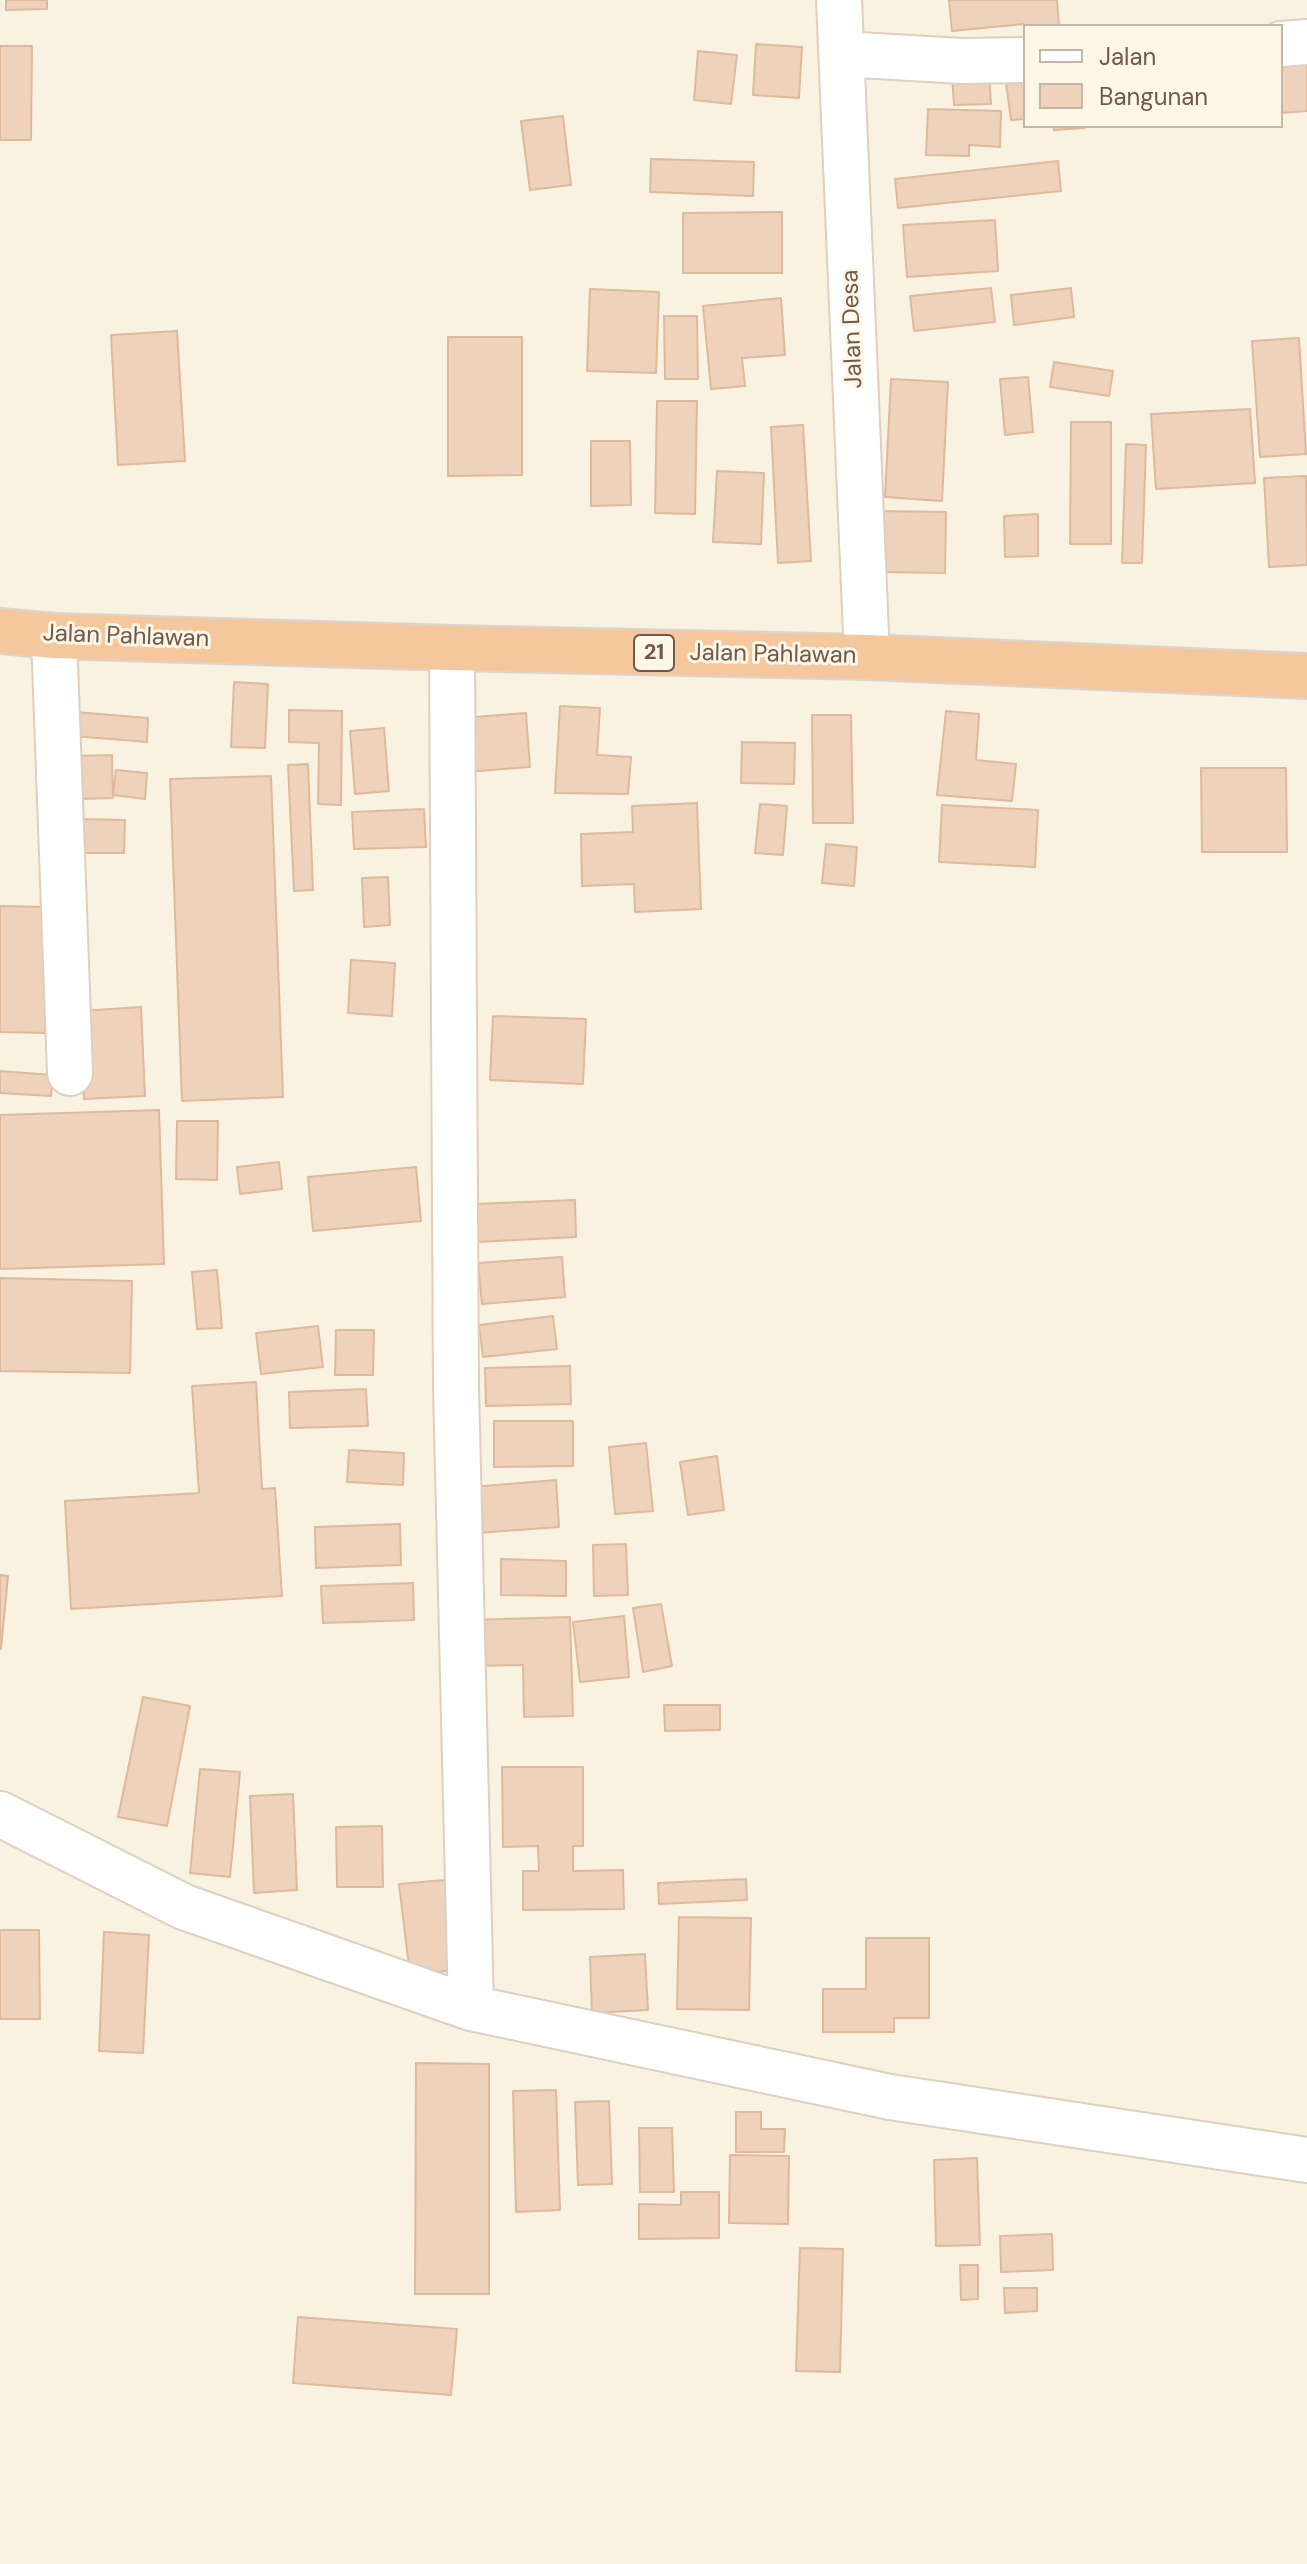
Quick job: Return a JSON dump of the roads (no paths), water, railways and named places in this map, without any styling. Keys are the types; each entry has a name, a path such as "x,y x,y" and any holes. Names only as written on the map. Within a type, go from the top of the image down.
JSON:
{"highway":[{"name":"Jalan Pahlawan","path":"0,631 54,636 452,648 867,657 1307,676"}],"street":[{"name":"Jalan Desa","path":"839,0 867,657"},
{"path":"1283,44 1307,42"},
{"path":"842,54 962,61 1023,60"},
{"path":"54,636 70,1073"},
{"path":"452,648 456,1387 471,2008"},
{"path":"0,1814 184,1907 471,2008 890,2097 1307,2160"}]}
